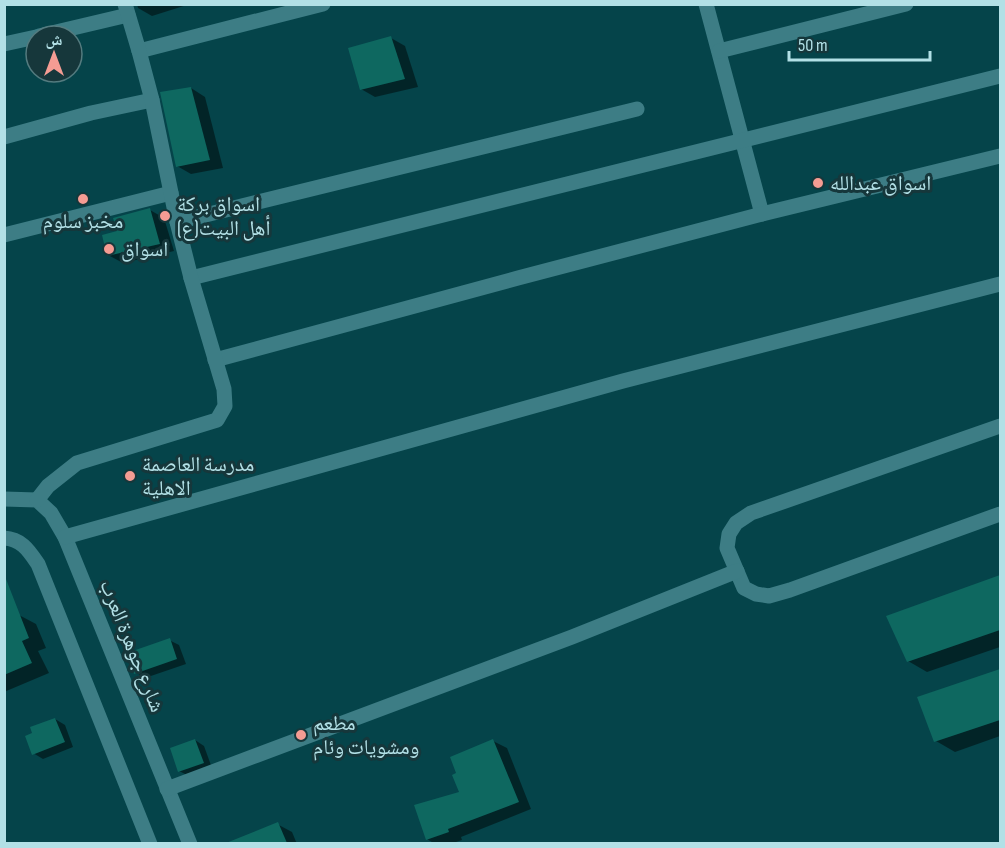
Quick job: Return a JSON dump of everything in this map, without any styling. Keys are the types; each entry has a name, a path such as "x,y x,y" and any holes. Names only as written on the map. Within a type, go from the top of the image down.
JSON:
{"street":[{"path":"139,51 323,4"},
{"path":"706,4 762,214"},
{"path":"719,51 906,4"},
{"path":"4,499 37,500 48,486 78,464 217,420 225,406 224,389 191,278 152,100 127,10 79,24"},
{"path":"4,44 24,39"},
{"path":"191,278 1000,76"},
{"path":"4,137 91,113 152,100"},
{"path":"177,222 637,109"},
{"path":"215,360 762,214 1000,156"},
{"path":"4,235 171,193"},
{"path":"65,537 623,381 1000,284"},
{"path":"1000,426 751,513 736,523 729,534 727,548 744,588 756,594 769,596 1000,514"},
{"name":"شارع جوهرة العرب","path":"37,500 51,513 65,537 190,843"},
{"path":"4,538 13,538 26,545 38,564 150,843"},
{"path":"167,789 572,637 737,571"}],"building":[{"path":"391,36 405,79 360,90 348,48"},
{"path":"191,87 210,160 176,167 160,92"},
{"path":"150,208 160,244 107,256 102,235 117,231 113,218"},
{"path":"1000,575 1000,630 907,662 886,616"},
{"path":"4,579 6,579 29,638 22,641 32,663 4,675"},
{"path":"170,638 177,659 134,674 127,653"},
{"path":"1000,669 1000,720 934,742 917,697"},
{"path":"55,718 65,742 32,755 25,736 32,733 30,727"},
{"path":"195,739 204,763 178,772 170,748"},
{"path":"493,739 519,802 448,829 449,832 426,840 414,805 459,792 452,775 456,773 450,757"},
{"path":"278,822 287,843 226,843"}],"place":[{"name":"اسواق عبدالله","path":"818,183"},
{"name":"مخبز سلوم","path":"83,199"},
{"name":"اسواق بركة أهل البيت(ع)","path":"165,216"},
{"name":"اسواق","path":"109,249"},
{"name":"مدرسة العاصمة الاهلية","path":"130,476"},
{"name":"مطعم ومشويات وئام","path":"301,735"}]}
